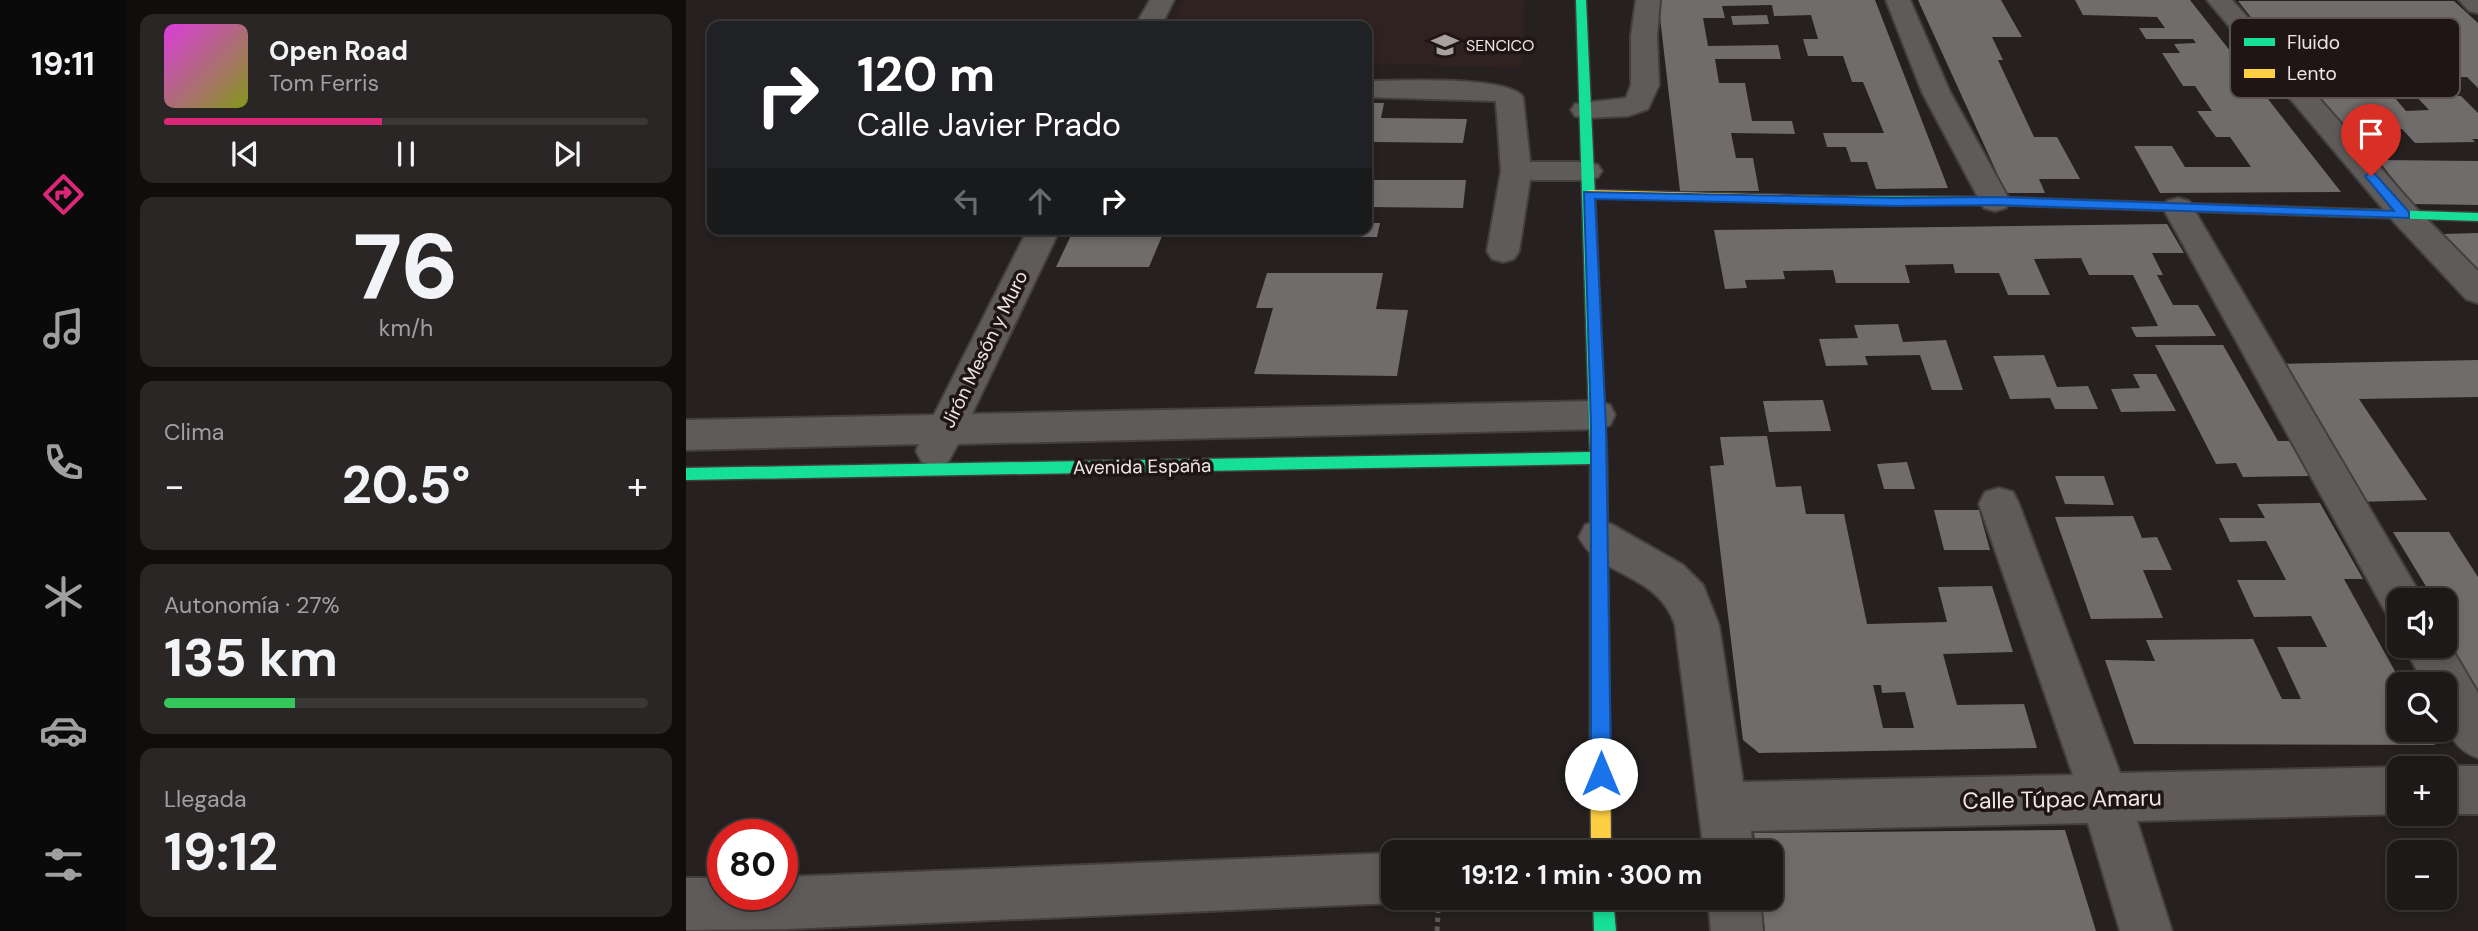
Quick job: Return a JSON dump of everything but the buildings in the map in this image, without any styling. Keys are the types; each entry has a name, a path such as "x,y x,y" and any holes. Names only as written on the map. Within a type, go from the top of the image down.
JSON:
{"main road":[{"path":"1581,0 1599,458 1601,840"},
{"path":"1588,183 1896,202 1995,201 2478,217"},
{"name":"Avenida España","path":"686,474 1599,458"},
{"path":"1604,910 1605,931"}],"street":[{"path":"1151,21 1162,0"},
{"path":"1585,110 1628,108 1638,103 1645,85 1644,36 1648,0"},
{"path":"1898,0 1936,92 1995,201"},
{"path":"2219,0 2234,18"},
{"path":"2471,0 2478,6"},
{"path":"1372,89 1493,91 1509,97 1516,171 1503,251"},
{"path":"2303,98 2404,215 2478,291"},
{"path":"1516,171 1588,183"},
{"path":"2178,208 2394,588"},
{"name":"Jirón Mesón y Muro","path":"927,470 944,429 1041,235"},
{"path":"686,435 1597,415"},
{"path":"1999,504 2105,798 2146,931"},
{"path":"1599,537 1668,578 1688,598 1697,625 1727,830"},
{"path":"2434,658 2478,736"},
{"path":"2457,790 2478,790"},
{"name":"Calle Túpac Amaru","path":"1727,830 2105,798 2387,792"},
{"path":"686,904 786,903 1381,878"},
{"path":"1735,910 1737,931"}],"path":[{"path":"1437,931 1438,910"}],"shaded area":[{"name":"SENCICO","path":"1183,0 1525,0 1521,68 1372,63 1372,21 1172,21"}],"traffic: fast":[{"path":"1581,0 1598,427 1600,735"},
{"path":"1828,200 1995,201 2478,217"},
{"path":"686,474 1599,458"},
{"path":"1604,910 1605,931"}],"traffic: slow":[{"path":"1589,194 1828,200"},
{"path":"1600,735 1601,840"}],"place":[{"name":"SENCICO","path":"1445,45"}],"route":[{"path":"1601,774 1598,427 1588,194 1896,202 1995,201 2404,215 2371,176"}]}
